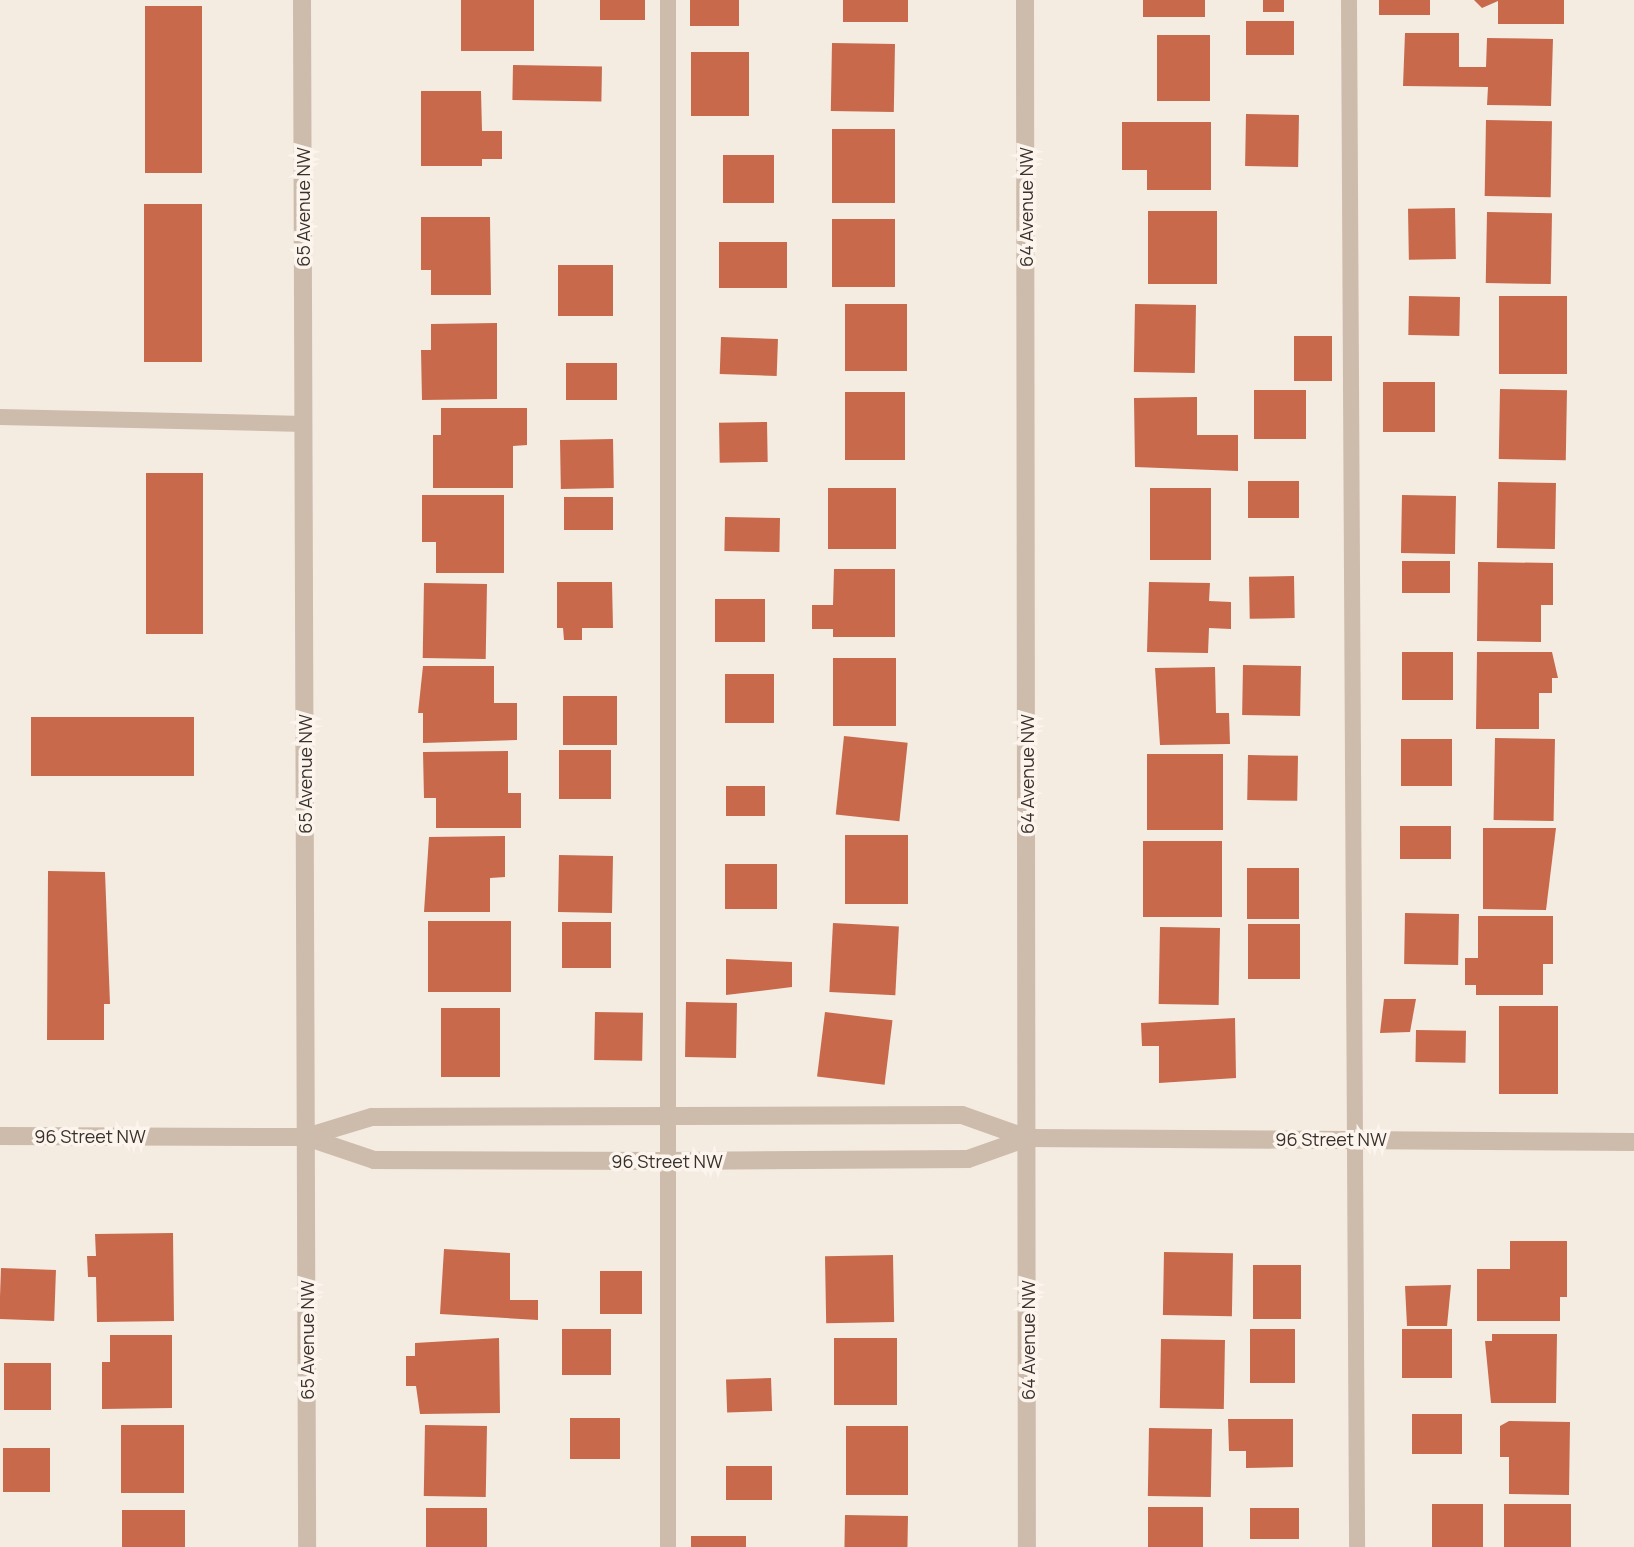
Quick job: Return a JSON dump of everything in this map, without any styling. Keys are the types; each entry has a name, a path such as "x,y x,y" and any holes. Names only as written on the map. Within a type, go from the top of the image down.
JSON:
{"street":[{"name":"65 Avenue NW","path":"302,0 307,1547"},
{"name":"64 Avenue NW","path":"1025,0 1027,1547"},
{"name":"96 Street NW","path":"0,1136 306,1137 372,1117 962,1115 1027,1138 1634,1142"},
{"name":"96 Street NW","path":"306,1137 374,1160 666,1161 968,1159 1027,1138"}],"lane":[{"path":"668,0 668,1547"},
{"path":"1349,0 1357,1139 1357,1547"},
{"path":"0,417 304,424"}],"building":[{"path":"461,0 534,0 534,51 461,51"},
{"path":"600,0 645,0 645,20 600,20"},
{"path":"690,0 739,0 739,26 690,26"},
{"path":"843,0 908,0 908,22 843,22"},
{"path":"1143,0 1205,0 1205,17 1143,17"},
{"path":"1263,0 1284,0 1284,12 1263,12"},
{"path":"1379,0 1430,0 1430,15 1379,15"},
{"path":"1474,0 1564,0 1564,24 1498,24 1498,1 1482,8"},
{"path":"145,6 202,6 202,173 145,173"},
{"path":"1246,21 1294,21 1294,55 1246,55"},
{"path":"1405,33 1459,33 1459,67 1486,67 1487,38 1553,39 1551,106 1487,105 1488,87 1403,86"},
{"path":"1157,35 1210,35 1210,101 1157,101"},
{"path":"832,43 895,44 894,112 831,111"},
{"path":"691,52 749,52 749,116 691,116"},
{"path":"513,65 602,67 601,102 512,100"},
{"path":"421,91 481,91 482,131 502,131 502,159 482,159 482,166 421,166"},
{"path":"1246,114 1299,115 1298,167 1245,166"},
{"path":"1486,120 1552,121 1551,197 1485,196"},
{"path":"1122,122 1211,122 1211,190 1147,190 1147,170 1122,170"},
{"path":"832,129 895,129 895,203 832,203"},
{"path":"723,155 774,155 774,203 723,203"},
{"path":"144,204 202,204 202,362 144,362"},
{"path":"1455,208 1456,259 1409,260 1408,209"},
{"path":"1148,211 1217,211 1217,284 1148,284"},
{"path":"1487,212 1552,213 1551,284 1486,283"},
{"path":"421,217 490,217 491,295 431,295 431,270 421,270"},
{"path":"832,219 895,219 895,287 832,287"},
{"path":"719,242 787,242 787,288 719,288"},
{"path":"558,265 613,265 613,316 558,316"},
{"path":"1409,296 1460,297 1459,336 1408,335"},
{"path":"1499,296 1567,296 1567,374 1499,374"},
{"path":"845,304 907,304 907,371 845,371"},
{"path":"1135,304 1196,305 1195,373 1134,372"},
{"path":"497,323 497,399 422,400 421,350 431,350 431,324"},
{"path":"1294,336 1332,336 1332,381 1294,381"},
{"path":"721,337 778,339 777,376 720,374"},
{"path":"566,363 617,363 617,400 566,400"},
{"path":"1383,382 1435,382 1435,432 1383,432"},
{"path":"1500,389 1567,390 1566,460 1499,459"},
{"path":"1254,390 1306,390 1306,439 1254,439"},
{"path":"845,392 905,392 905,460 845,460"},
{"path":"1197,397 1197,435 1238,435 1238,471 1135,467 1134,398"},
{"path":"441,408 527,408 527,445 513,446 513,488 433,488 433,435 441,435"},
{"path":"767,422 768,462 720,463 719,423"},
{"path":"613,439 614,488 561,489 560,440"},
{"path":"146,473 203,473 203,634 146,634"},
{"path":"1248,481 1299,481 1299,518 1248,518"},
{"path":"1498,482 1556,483 1555,549 1497,548"},
{"path":"828,488 896,488 896,549 828,549"},
{"path":"1150,488 1211,488 1211,560 1150,560"},
{"path":"422,495 504,495 504,573 436,573 436,542 422,542"},
{"path":"1402,495 1456,496 1455,554 1401,553"},
{"path":"564,497 613,497 613,530 564,530"},
{"path":"725,517 780,518 779,552 724,551"},
{"path":"1402,561 1450,561 1450,593 1402,593"},
{"path":"1478,562 1553,563 1553,605 1541,605 1541,642 1477,641"},
{"path":"834,569 895,569 895,637 833,637 833,629 812,629 812,605 833,605"},
{"path":"1294,576 1295,618 1250,619 1249,577"},
{"path":"557,582 612,582 613,628 582,628 582,640 564,640 563,628 557,628"},
{"path":"1149,582 1210,583 1209,601 1231,602 1231,629 1209,628 1208,653 1147,652"},
{"path":"424,583 487,584 486,659 423,658"},
{"path":"715,599 765,599 765,642 715,642"},
{"path":"1402,652 1453,652 1453,700 1402,700"},
{"path":"1477,652 1552,652 1558,678 1552,678 1552,693 1539,693 1539,729 1476,729"},
{"path":"833,658 896,658 896,726 833,726"},
{"path":"1243,665 1301,666 1300,716 1242,715"},
{"path":"423,666 494,666 494,703 517,703 517,740 423,743 423,713 418,713"},
{"path":"1215,667 1216,713 1229,713 1230,744 1160,745 1155,668"},
{"path":"725,674 774,674 774,723 725,723"},
{"path":"563,696 617,696 617,745 563,745"},
{"path":"31,717 194,717 194,776 31,776"},
{"path":"844,736 908,743 899,821 836,815"},
{"path":"1495,738 1555,739 1554,821 1494,820"},
{"path":"1401,739 1452,739 1452,786 1401,786"},
{"path":"559,750 611,750 611,799 559,799"},
{"path":"508,751 508,793 521,793 521,828 436,828 436,798 424,798 423,752"},
{"path":"1147,754 1223,754 1223,830 1147,830"},
{"path":"1248,755 1298,756 1297,801 1247,800"},
{"path":"726,786 765,786 765,816 726,816"},
{"path":"1400,826 1451,826 1451,859 1400,859"},
{"path":"1483,828 1556,828 1546,910 1483,909"},
{"path":"845,835 908,835 908,904 845,904"},
{"path":"505,836 505,877 490,878 490,912 424,912 429,837"},
{"path":"1143,841 1222,841 1222,917 1143,917"},
{"path":"559,855 613,856 612,913 558,912"},
{"path":"725,864 777,864 777,909 725,909"},
{"path":"1247,868 1299,868 1299,919 1247,919"},
{"path":"48,871 105,872 110,1004 104,1004 104,1040 47,1040"},
{"path":"1405,913 1459,914 1458,965 1404,964"},
{"path":"1478,916 1553,916 1553,964 1543,964 1543,995 1476,995 1476,985 1465,985 1465,958 1478,958"},
{"path":"428,921 511,921 511,992 428,992"},
{"path":"562,922 611,922 611,968 562,968"},
{"path":"833,923 899,926 895,995 829,992"},
{"path":"1248,924 1300,924 1300,979 1248,979"},
{"path":"1160,927 1220,928 1219,1005 1159,1004"},
{"path":"726,959 792,962 792,987 726,995"},
{"path":"1384,999 1416,999 1410,1032 1380,1033"},
{"path":"686,1002 737,1003 736,1058 685,1057"},
{"path":"1499,1006 1558,1006 1558,1094 1499,1094"},
{"path":"441,1008 500,1008 500,1077 441,1077"},
{"path":"595,1012 643,1013 642,1061 594,1060"},
{"path":"825,1012 892,1020 885,1085 817,1077"},
{"path":"1235,1018 1236,1078 1159,1083 1159,1046 1142,1046 1141,1023"},
{"path":"1416,1030 1466,1031 1465,1063 1415,1062"},
{"path":"173,1233 174,1321 97,1322 96,1277 88,1277 87,1256 96,1256 95,1234"},
{"path":"1510,1241 1567,1241 1567,1297 1560,1297 1560,1321 1477,1321 1477,1269 1510,1269"},
{"path":"444,1249 510,1253 510,1300 538,1300 538,1320 440,1314"},
{"path":"1164,1252 1233,1253 1232,1316 1163,1315"},
{"path":"893,1255 894,1322 826,1323 825,1256"},
{"path":"1253,1265 1301,1265 1301,1319 1253,1319"},
{"path":"1,1268 56,1270 54,1321 0,1319"},
{"path":"600,1271 642,1271 642,1314 600,1314"},
{"path":"1451,1285 1447,1326 1407,1326 1405,1286"},
{"path":"562,1329 611,1329 611,1375 562,1375"},
{"path":"1250,1329 1295,1329 1295,1383 1250,1383"},
{"path":"1402,1329 1452,1329 1452,1378 1402,1378"},
{"path":"1492,1334 1557,1334 1556,1403 1491,1403 1485,1341 1492,1341"},
{"path":"110,1335 172,1335 172,1408 102,1409 102,1362 110,1362"},
{"path":"499,1338 500,1413 420,1414 416,1386 406,1386 406,1356 415,1356 415,1343"},
{"path":"834,1338 897,1338 897,1405 834,1405"},
{"path":"1161,1339 1225,1340 1224,1409 1160,1408"},
{"path":"4,1363 51,1363 51,1410 4,1410"},
{"path":"771,1378 772,1411 727,1413 726,1380"},
{"path":"1412,1414 1462,1414 1462,1454 1412,1454"},
{"path":"570,1418 620,1418 620,1459 570,1459"},
{"path":"1228,1419 1293,1419 1293,1467 1246,1468 1246,1451 1229,1451"},
{"path":"1509,1421 1570,1422 1569,1495 1509,1494 1509,1457 1500,1457 1500,1426"},
{"path":"121,1425 184,1425 184,1493 121,1493"},
{"path":"425,1425 487,1426 486,1497 424,1496"},
{"path":"846,1426 908,1426 908,1495 846,1495"},
{"path":"1149,1428 1212,1429 1211,1497 1148,1496"},
{"path":"3,1448 50,1448 50,1492 3,1492"},
{"path":"726,1466 772,1466 772,1500 726,1500"},
{"path":"1432,1504 1483,1504 1483,1547 1432,1547"},
{"path":"1504,1504 1571,1504 1571,1547 1504,1547"},
{"path":"1148,1507 1203,1507 1203,1547 1148,1547"},
{"path":"426,1508 487,1508 487,1547 426,1547"},
{"path":"1250,1508 1299,1508 1299,1539 1250,1539"},
{"path":"122,1510 185,1510 185,1547 122,1547"},
{"path":"845,1515 908,1516 907,1547 844,1547"},
{"path":"691,1536 746,1536 746,1547 691,1547"}]}
